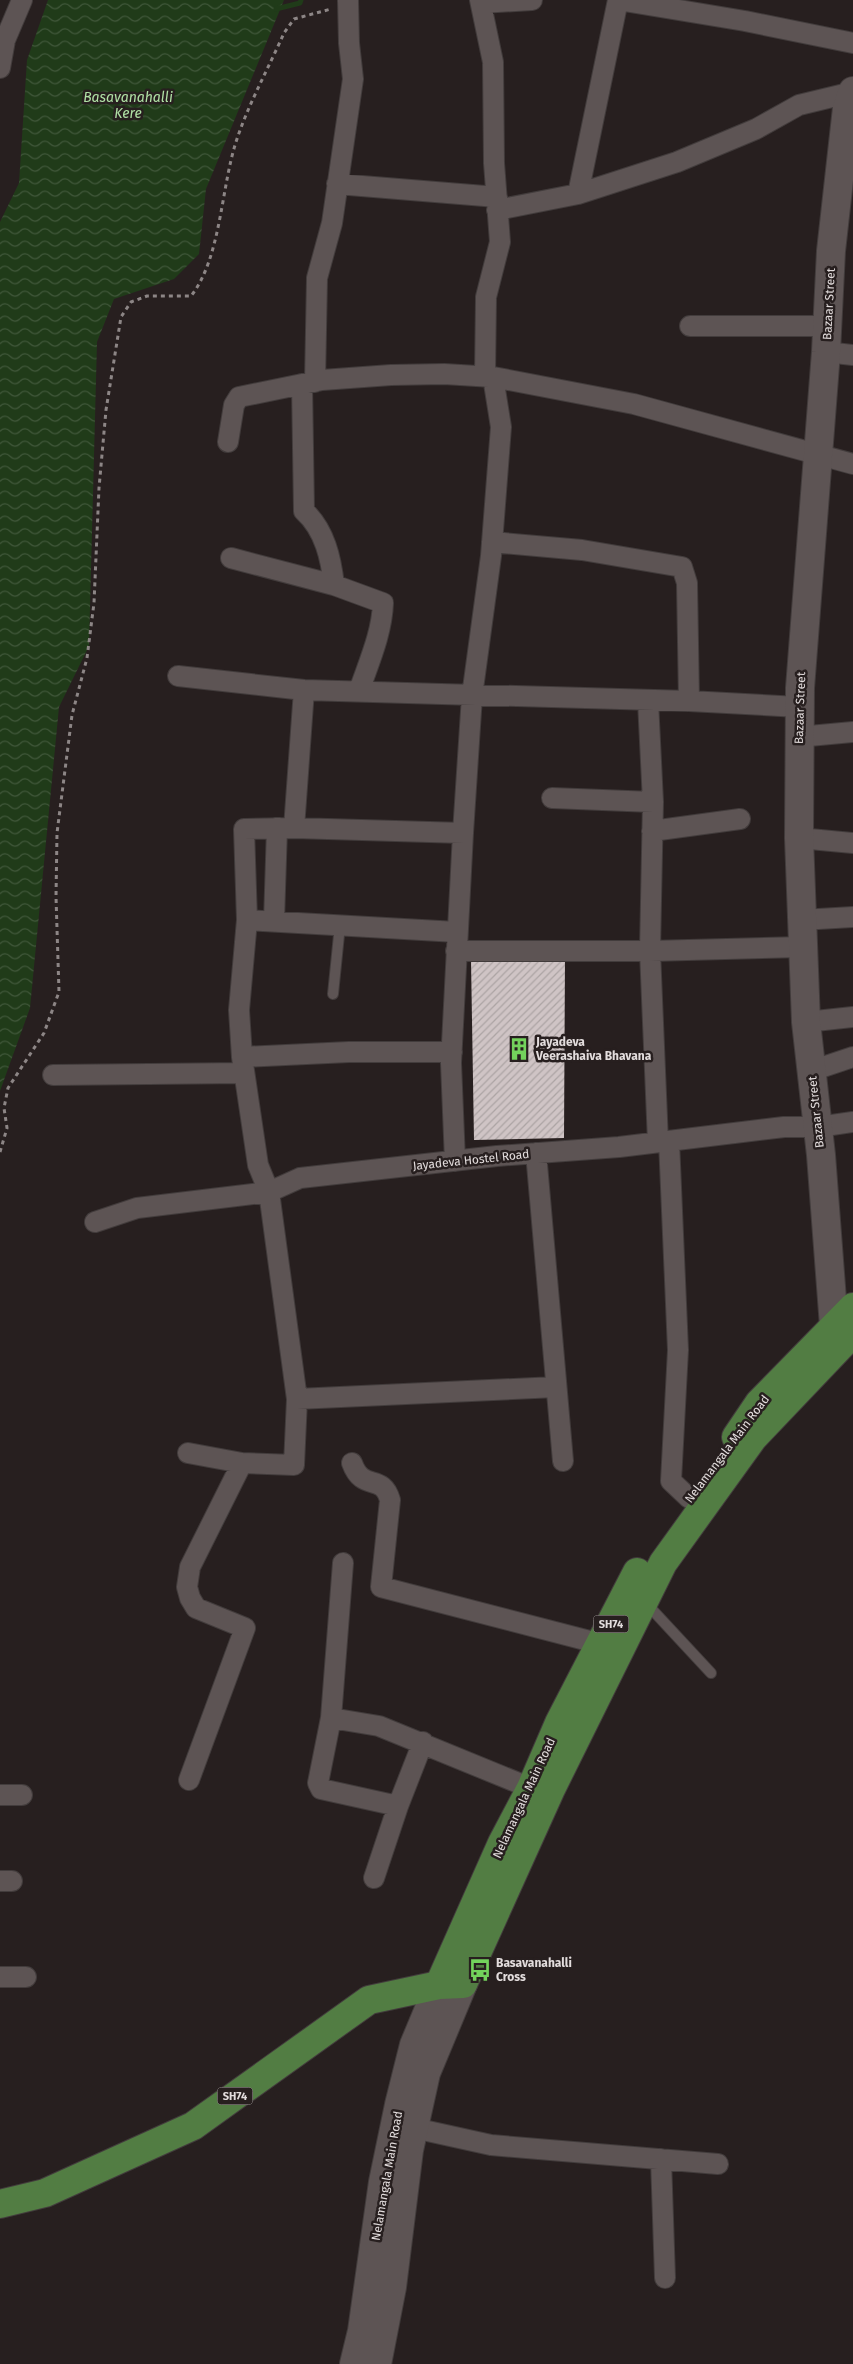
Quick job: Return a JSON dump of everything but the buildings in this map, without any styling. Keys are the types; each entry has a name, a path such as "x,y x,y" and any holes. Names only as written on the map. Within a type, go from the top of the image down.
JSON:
{"main road":[{"name":"Nelamangala Main Road","path":"540,1792 559,1723 610,1648 646,1554 726,1452 759,1403 847,1322"},
{"name":"SH74","path":"610,1648 644,1601 663,1563 753,1438 847,1322"},
{"name":"SH74","path":"0,2204 45,2193 193,2126 369,2000 451,1985 540,1792"}],"street":[{"path":"0,68 5,40 22,0"},
{"path":"455,1161 452,1052 463,833 472,696 492,542 501,427 489,377 486,297 500,242 494,163 493,62 481,1 532,0"},
{"path":"578,194 618,0 853,42"},
{"path":"334,586 331,558 315,520 304,511 309,383 317,278 332,223 353,80 349,5"},
{"path":"337,184 497,203 578,194 678,162 756,130 799,105 853,91"},
{"name":"Bazaar Street","path":"847,1322 818,1127 806,1022 801,920 798,737 827,339 831,251 847,108 853,91"},
{"path":"690,326 827,339 853,355"},
{"path":"228,442 234,405 239,397 309,383 391,375 444,374 489,377 634,404 853,464"},
{"path":"492,542 582,550 682,567 688,583 689,702"},
{"path":"232,558 334,586 383,603 376,642 359,690"},
{"path":"178,676 304,690 359,690 472,696 800,706"},
{"path":"274,921 304,690"},
{"path":"648,701 652,802 650,951 678,1350 671,1480 689,1498"},
{"path":"798,737 853,732"},
{"path":"552,798 652,802"},
{"path":"652,831 740,819"},
{"path":"188,1453 242,1463 294,1466 297,1399 269,1192 258,1165 243,1065 239,1010 247,920 244,829 286,828 463,833"},
{"path":"799,838 853,842"},
{"path":"801,920 853,917"},
{"path":"247,920 340,925 457,941 650,951 802,947"},
{"path":"806,1022 853,1017"},
{"path":"53,1074 243,1065 349,1052 452,1052"},
{"path":"812,1071 853,1057"},
{"name":"Jayadeva Hostel Road","path":"95,1222 137,1208 269,1192 300,1178 455,1161 663,1142 784,1127 818,1127 853,1122"},
{"path":"536,1153 563,1461"},
{"path":"297,1399 556,1386"},
{"path":"352,1462 357,1475 361,1479 382,1485 387,1490 390,1500 380,1588 610,1648"},
{"path":"190,1780 245,1628 196,1608 190,1598 187,1587 190,1567 242,1463"},
{"path":"343,1562 331,1718 318,1783 321,1789 398,1806"},
{"path":"331,1718 378,1726 422,1742 540,1792"},
{"path":"374,1878 422,1742"},
{"path":"0,1795 22,1795"},
{"path":"0,1978 26,1977"},
{"path":"377,2364 392,2287 409,2150 426,2073 451,1985"},
{"name":"Nelamangala Main Road","path":"354,2364 362,2331 383,2182 414,2045 451,1985"},
{"path":"414,2128 491,2145 718,2164"},
{"path":"661,2159 665,2278"}],"lane":[{"path":"333,994 340,925"},
{"path":"644,1601 711,1673"}],"path":[{"path":"0,1152 7,1128 4,1108 8,1088 44,1033 59,992 56,897 57,833 71,724 88,658 94,603 99,488 105,420 121,317 131,302 147,296 190,296 200,285 209,259 236,142 284,33 294,19 349,5"}],"water":[{"name":"Basavanahalli Kere","path":"48,0 284,0 206,189 199,254 174,279 114,299 97,342 89,646 59,707 30,1008 0,1091 0,222 19,183 27,60"}],"waterway":[{"path":"276,9 300,3 301,0"}],"place":[{"name":"Jayadeva Veerashaiva Bhavana","path":"519,1049"},
{"name":"Basavanahalli Cross","path":"480,1970"}]}
